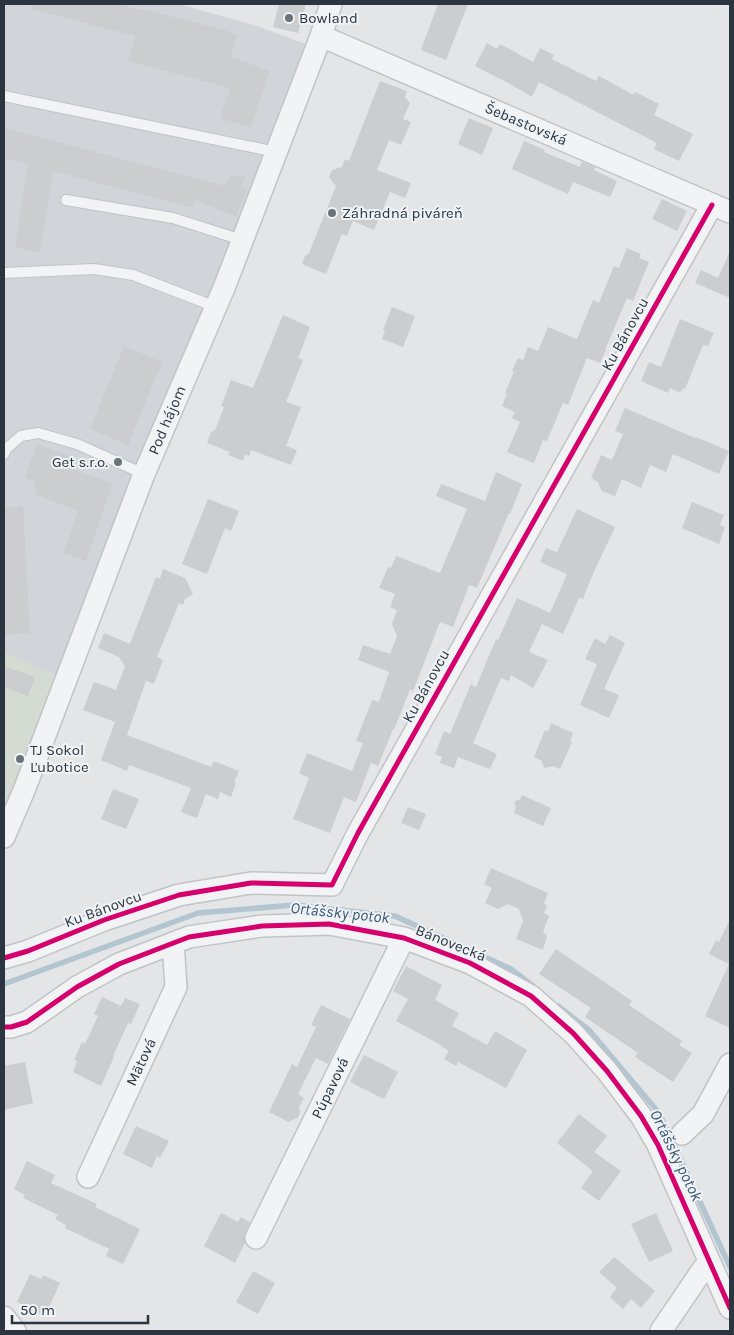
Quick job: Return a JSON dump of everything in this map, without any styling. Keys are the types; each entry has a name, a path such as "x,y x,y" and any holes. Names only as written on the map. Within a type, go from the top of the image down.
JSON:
{"street":[{"name":"Pod hájom","path":"4,837 25,788 144,474 216,306 242,240 321,36 331,4"},
{"name":"Šebastovská","path":"321,36 721,209"},
{"name":"Ku Bánovcu","path":"4,958 28,951 104,920 179,895 251,883 332,885 358,833 721,209"},
{"name":"Bánovecká","path":"4,1027 28,1022 77,987 119,964 189,937 262,926 329,924 404,938 470,963 531,996 573,1033 607,1071 641,1116 658,1145 730,1308"},
{"name":"Púpavová","path":"256,1238 404,938"},
{"name":"Mätová","path":"88,1177 176,987 173,943"},
{"path":"682,1134 703,1114 730,1064"},
{"path":"661,1331 703,1269 710,1264"},
{"path":"4,1316 15,1331"}],"lane":[{"path":"4,96 276,152"},
{"path":"66,200 173,218 242,240"},
{"path":"4,272 94,269 132,275 216,306"},
{"path":"4,454 6,449 21,436 38,433 77,444 144,474"}],"shaded area":[{"path":"4,4 179,4 257,26 316,48 68,681 4,652"},
{"name":"TJ Sokol Ľubotice","path":"4,652 68,681 4,838"}],"building":[{"path":"31,4 117,4 228,31 237,35 231,57 270,71 251,128 220,118 230,88 128,61 135,36 31,9"},
{"name":"Bowland","path":"279,4 306,4 298,33 273,27"},
{"path":"438,4 468,4 446,60 421,50"},
{"path":"487,43 497,49 500,44 533,62 540,48 554,55 552,59 596,81 599,76 634,95 635,92 659,104 654,115 693,134 679,161 654,149 657,143 539,82 532,97 475,66"},
{"path":"380,81 407,91 405,97 410,103 403,119 411,122 401,145 389,140 377,170 411,183 405,198 390,192 374,230 353,221 347,236 342,234 326,274 302,264 305,256 309,253 336,186 329,177 332,170 342,167 345,159 349,161"},
{"path":"469,118 493,128 482,155 458,144"},
{"path":"4,128 225,186 230,175 245,176 242,186 247,188 236,217 195,200 193,208 53,171 40,253 15,247 28,164 4,158"},
{"path":"524,141 545,150 544,152 580,167 582,162 595,167 594,170 617,181 610,197 573,182 568,194 512,169"},
{"path":"662,199 687,211 677,231 652,219"},
{"path":"627,248 641,254 639,258 649,262 633,301 627,298 600,363 587,358 568,405 563,403 547,441 543,440 534,463 507,452 520,422 512,418 515,412 502,406 514,371 512,371 518,358 523,360 528,347 538,351 548,327 577,339 593,300 599,303 614,266 619,268"},
{"path":"730,251 730,298 695,283 701,270 718,278"},
{"path":"392,307 415,316 403,347 382,339 385,331 383,330"},
{"path":"283,315 310,327 298,358 303,360 286,402 301,407 286,446 297,450 291,465 251,450 249,456 245,454 243,461 228,455 230,452 207,443 211,432 215,430 224,407 221,406 231,380 253,388"},
{"path":"680,319 714,333 708,346 703,345 685,389 683,388 680,393 670,388 668,393 641,381 649,362 661,367"},
{"path":"124,346 162,362 128,445 90,429"},
{"path":"625,408 729,451 719,474 673,454 666,472 650,465 641,488 622,479 615,496 602,491 598,482 591,478 601,455 612,460 623,434 615,431"},
{"path":"37,444 71,457 67,467 113,483 86,561 63,553 78,511 37,495 34,481 25,478"},
{"path":"496,472 522,484 510,514 477,588 469,585 453,627 440,622 413,691 410,689 378,766 371,763 356,802 344,797 330,833 293,819 309,778 299,773 307,753 352,771 363,743 356,741 372,700 379,702 389,672 358,660 363,645 390,654 397,636 392,624 397,610 390,607 395,594 379,588 388,567 391,568 396,556 440,573 467,509 436,496 441,484 485,501"},
{"path":"208,499 239,511 231,531 225,528 207,574 182,564"},
{"path":"692,502 724,515 720,525 725,527 719,544 682,528"},
{"path":"23,506 30,633 4,635 4,508"},
{"path":"577,509 615,527 583,599 579,598 563,634 542,624 529,652 548,660 533,688 511,675 509,681 501,678 473,743 497,754 490,769 458,757 454,768 440,763 442,757 435,754 444,731 450,734 471,684 476,687 496,639 498,640 517,598 550,613 567,574 540,562 546,548 557,552"},
{"path":"163,569 185,578 193,594 185,599 183,605 179,603 157,657 163,660 154,684 146,681 127,735 211,767 214,761 239,771 234,782 236,783 231,797 220,792 218,799 206,794 197,818 181,812 191,788 129,765 127,771 101,760 115,722 83,710 94,682 116,690 125,666 119,657 98,648 104,633 130,644 156,577 160,579"},
{"path":"610,635 625,643 604,689 619,695 609,718 580,705 597,664 585,659 595,638 605,644"},
{"path":"4,666 35,677 28,696 4,687"},
{"path":"551,723 573,733 570,741 572,742 560,769 553,766 544,768 542,761 534,757 545,730 548,731"},
{"path":"113,789 139,799 126,829 101,819"},
{"path":"522,795 551,808 543,826 514,813 516,808 514,802 520,799"},
{"path":"408,807 426,814 419,830 401,823"},
{"path":"491,868 548,893 544,904 547,905 544,913 549,916 543,932 547,936 543,950 516,939 523,921 519,909 508,904 498,909 485,903 492,888 484,884"},
{"path":"730,919 730,1028 705,1016 729,964 709,954 716,940 719,942"},
{"path":"556,949 632,1001 629,1005 682,1041 679,1045 692,1053 673,1082 635,1057 638,1053 585,1017 591,1008 539,974"},
{"path":"406,966 442,985 435,1000 459,1013 452,1026 487,1045 495,1031 527,1050 506,1088 458,1062 456,1066 444,1059 449,1051 396,1021 408,999 393,991"},
{"path":"102,997 121,1006 125,998 140,1004 131,1024 128,1023 101,1086 73,1072 77,1061 74,1060 82,1042 85,1044 98,1016 94,1014"},
{"path":"321,1005 350,1019 328,1064 316,1058 298,1094 304,1098 299,1107 300,1113 298,1117 289,1122 269,1112 292,1064 297,1067 316,1027 311,1025"},
{"path":"364,1055 398,1072 384,1099 350,1082"},
{"path":"25,1062 33,1103 4,1110 4,1066"},
{"path":"579,1114 607,1136 594,1152 621,1171 599,1201 581,1188 593,1171 557,1143"},
{"path":"136,1126 169,1141 160,1158 157,1156 152,1168 123,1154"},
{"path":"27,1161 55,1175 51,1183 97,1204 95,1207 140,1229 123,1264 106,1256 109,1249 65,1228 66,1225 55,1219 58,1215 23,1198 25,1195 14,1189"},
{"path":"221,1213 238,1222 241,1217 250,1222 245,1233 245,1243 235,1263 204,1246"},
{"path":"656,1213 673,1251 649,1262 631,1224"},
{"path":"614,1257 655,1291 641,1308 631,1299 623,1309 610,1297 617,1288 599,1272"},
{"path":"253,1271 275,1283 258,1314 236,1302"},
{"path":"30,1274 41,1279 43,1275 60,1283 45,1316 17,1302"}],"waterway":[{"name":"Ortášsky potok","path":"4,984 198,913 295,905 395,916 511,969 533,986"},
{"name":"Ortášsky potok","path":"558,1006 589,1030 659,1113 730,1267"}],"cycle path":[{"path":"4,958 28,951 104,920 179,895 251,883 332,885 358,833 712,205"},
{"path":"4,1027 27,1022 77,987 119,964 189,937 262,926 329,924 404,938 470,963 531,996 573,1033 607,1071 641,1116 658,1145 730,1308"}],"place":[{"name":"Bowland","path":"289,18"},
{"name":"Záhradná piváreň","path":"332,213"},
{"name":"Get s.r.o.","path":"118,462"},
{"name":"TJ Sokol Ľubotice","path":"20,759"}]}
